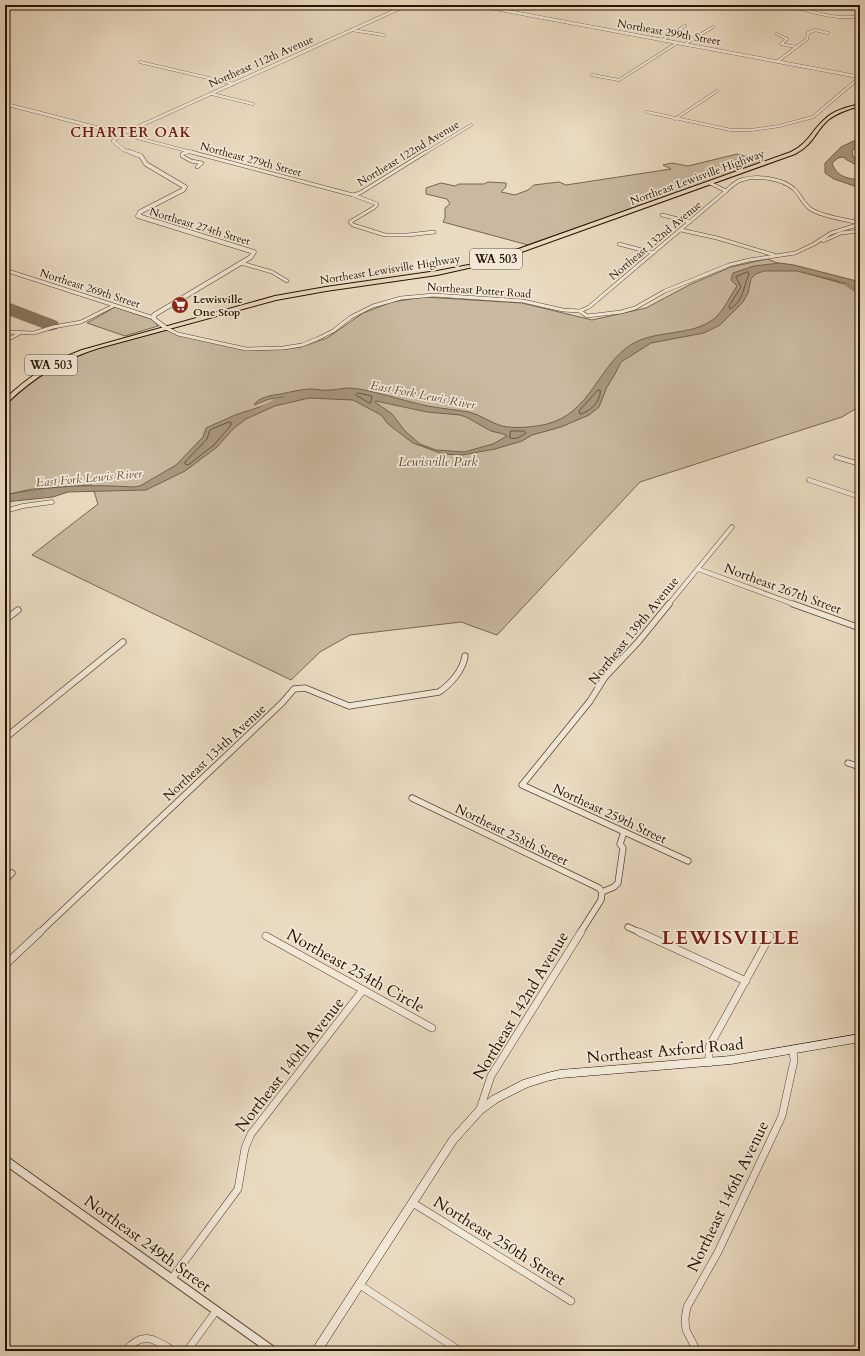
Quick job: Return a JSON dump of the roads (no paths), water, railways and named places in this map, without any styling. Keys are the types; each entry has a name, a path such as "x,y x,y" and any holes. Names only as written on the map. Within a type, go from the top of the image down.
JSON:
{"main road":[{"name":"Northeast Lewisville Highway","path":"5,402 33,376 70,356 97,347 287,296 426,275 480,264 524,250 798,150 810,142 822,124 830,117 843,110 860,105"},
{"name":"Northeast Axford Road","path":"480,1110 507,1092 526,1083 560,1074 709,1063 860,1038"},
{"name":"Northeast 142nd Avenue","path":"316,1351 454,1140 480,1110"}],"street":[{"name":"Northeast 112th Avenue","path":"122,134 408,5"},
{"name":"Northeast 299th Street","path":"475,5 860,77"},
{"path":"785,5 848,17 855,18 860,16"},
{"path":"662,40 685,26"},
{"path":"685,44 713,26"},
{"path":"352,30 384,35"},
{"path":"778,61 807,39 808,33 815,30 828,33"},
{"path":"777,34 787,39 782,44 796,47"},
{"path":"592,74 619,80 677,43"},
{"path":"140,62 234,84"},
{"path":"647,112 731,130 741,131 779,126 813,117 860,77"},
{"path":"675,119 717,91"},
{"path":"212,94 253,104"},
{"name":"Northeast 279th Street","path":"5,104 190,151 353,195 377,204 375,207 350,222 353,225 384,235 408,235 434,232"},
{"name":"Northeast 122nd Avenue","path":"353,195 360,193 471,125"},
{"name":"Northeast 274th Street","path":"122,134 113,141 115,144 126,151 141,156 146,164 185,187 140,212 138,215 140,217 254,252 254,255 241,262"},
{"path":"190,151 182,154 182,156 191,161 202,163 197,167"},
{"name":"Northeast 132nd Avenue","path":"580,311 589,307 740,180 752,178 770,180 790,187 795,190 806,206 811,209 860,224"},
{"path":"710,183 726,191"},
{"path":"662,216 690,222"},
{"path":"814,244 831,233 860,224"},
{"path":"682,230 717,238 777,256"},
{"path":"814,244 841,233 860,231"},
{"path":"619,244 653,253"},
{"name":"Northeast Potter Road","path":"166,328 178,334 239,347 255,349 284,348 302,345 318,339 333,331 361,311 401,298 434,295 511,299 537,303 563,310 580,311 583,315 592,316 621,312 635,308 665,291 729,265 749,260 796,253 814,244"},
{"path":"154,318 156,313 241,262 274,273 287,280"},
{"name":"Northeast 269th Street","path":"5,270 154,318 166,328"},
{"path":"5,332 34,333 81,322 113,306"},
{"path":"5,341 20,333"},
{"path":"836,457 860,464"},
{"path":"809,480 860,497"},
{"path":"5,511 29,504 52,502"},
{"name":"Northeast 139th Avenue","path":"522,785 590,701 605,677 638,642 732,527"},
{"name":"Northeast 267th Street","path":"698,569 860,628"},
{"path":"5,620 18,610"},
{"path":"5,738 123,642"},
{"name":"Northeast 134th Avenue","path":"5,965 282,703 291,690 299,687 305,688 349,706 439,692 445,688 464,665 465,656"},
{"path":"848,763 860,768"},
{"name":"Northeast 259th Street","path":"522,785 688,861"},
{"name":"Northeast 258th Street","path":"412,798 599,888 602,892"},
{"path":"602,892 614,887 618,883 622,848 620,844 624,832"},
{"path":"5,880 12,873"},
{"name":"Northeast 142nd Avenue","path":"480,1110 491,1076 601,900 602,892"},
{"path":"628,927 746,981"},
{"name":"Northeast 254th Circle","path":"266,936 432,1028"},
{"path":"709,1063 710,1047 770,936"},
{"name":"Northeast 140th Avenue","path":"172,1278 238,1189 242,1177 242,1155 245,1144 251,1134 363,990"},
{"name":"Northeast 146th Avenue","path":"697,1351 688,1336 684,1325 684,1316 687,1306 718,1252 782,1116 794,1061 793,1050"},
{"name":"Northeast 249th Street","path":"5,1160 273,1351"},
{"name":"Northeast 250th Street","path":"413,1203 571,1301"},
{"path":"360,1285 460,1351"},
{"path":"187,1351 216,1310"},
{"path":"124,1351 129,1345 140,1338 151,1338 174,1351"}],"water":[{"path":"860,138 860,144 852,151 853,157 860,159 860,167 843,157 838,158 832,163 839,174 860,180 860,188 834,179 825,173 825,163 841,147"},
{"path":"780,263 794,265 853,280 860,283 860,293 845,283 797,271 764,271 756,274 751,279 748,293 743,302 720,325 704,333 651,343 621,362 607,387 599,407 589,415 561,427 532,435 522,441 495,449 462,455 443,454 413,443 388,424 381,415 353,400 309,398 275,406 246,419 234,428 217,447 185,471 146,490 68,492 53,497 5,502 5,495 53,488 85,486 140,486 176,465 203,437 206,428 235,415 278,401 284,397 269,399 254,405 262,398 304,390 350,388 366,390 422,405 469,412 498,425 507,427 525,427 547,424 562,418 574,410 620,353 632,344 653,336 696,328 715,318 737,286 731,280 733,273 754,266","holes":["375,402 427,412 460,415 491,431 507,436 493,444 464,452 436,450 420,444 405,431 392,414"]}],"waterway":[{"name":"East Fork Lewis River","path":"262,408 277,400 290,398"}],"place":[{"name":"Lewisville One Stop","path":"180,305"}],"district":[{"name":"CHARTER OAK","path":"131,132"},
{"name":"LEWISVILLE","path":"731,937"}],"park label":[{"name":"Lewisville Park","path":"438,461"}]}
